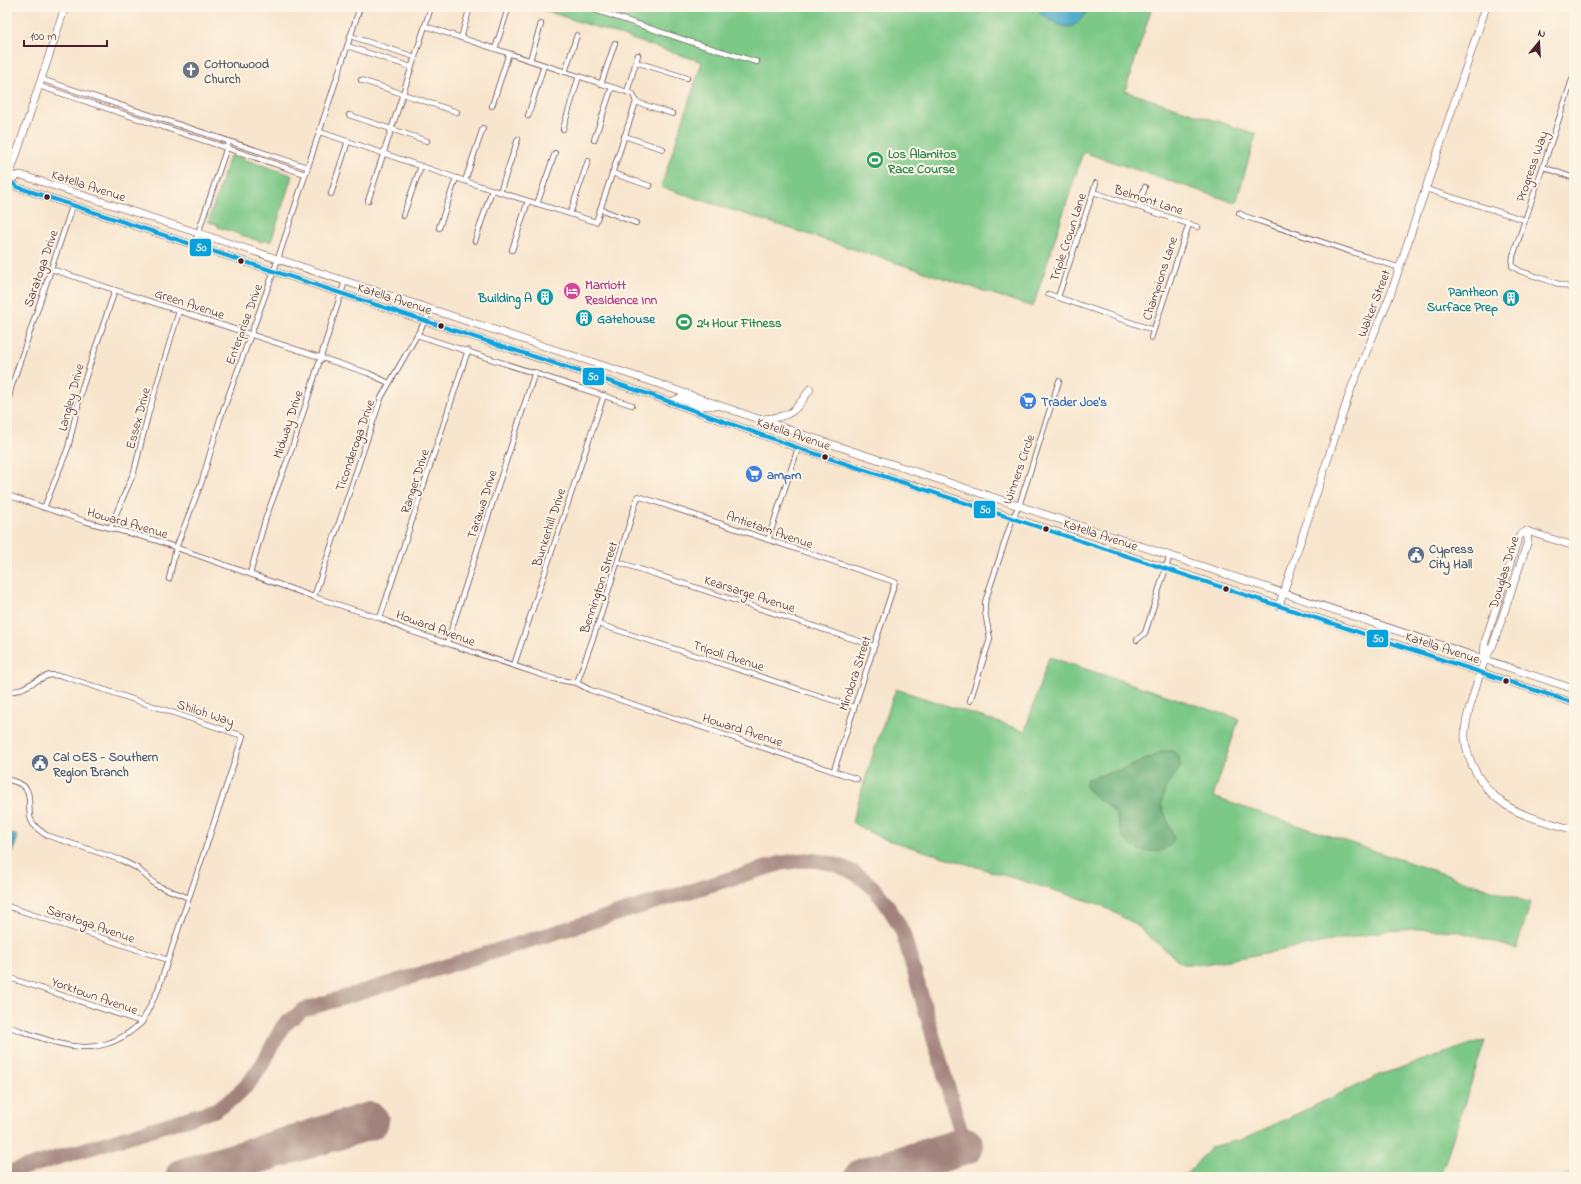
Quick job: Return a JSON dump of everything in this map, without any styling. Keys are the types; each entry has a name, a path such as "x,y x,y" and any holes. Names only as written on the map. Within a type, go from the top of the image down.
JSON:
{"main road":[{"path":"8,180 65,7"},
{"name":"Walker Street","path":"1279,606 1352,386 1400,268 1486,7"},
{"name":"Katella Avenue","path":"8,180 22,175 345,280 1019,506 1574,689"},
{"name":"Katella Avenue","path":"8,180 17,187 73,204 670,402 798,448 1012,517 1574,703"},
{"path":"760,419 782,417 791,413 799,406 810,389"},
{"path":"670,402 680,398 701,406 722,406"},
{"name":"Douglas Drive","path":"1574,546 1527,531 1528,541 1493,645 1484,659 1480,672 1467,717 1465,738 1475,772 1492,794 1503,804 1523,813 1574,830"}],"street":[{"name":"Enterprise Drive","path":"168,579 176,548 202,481 220,419 274,271 360,7"},
{"path":"368,201 431,7"},
{"path":"461,38 470,7"},
{"path":"586,7 757,62"},
{"path":"495,49 507,12"},
{"path":"530,60 542,24"},
{"path":"320,132 492,190 596,222 636,102 634,94 425,26"},
{"path":"564,72 577,35"},
{"path":"350,36 415,57"},
{"path":"601,84 615,43"},
{"path":"347,46 412,67"},
{"path":"492,106 509,53"},
{"path":"627,92 638,55"},
{"path":"636,62 687,78"},
{"path":"528,116 544,65"},
{"name":"Progress Way","path":"1574,74 1513,256 1512,266 1520,271 1574,289"},
{"path":"563,129 579,76"},
{"path":"361,80 402,95 457,112"},
{"path":"40,82 307,167"},
{"path":"40,82 305,174"},
{"path":"594,140 612,87"},
{"path":"636,102 673,114"},
{"path":"349,115 428,141"},
{"path":"465,181 483,128"},
{"path":"624,136 663,149"},
{"path":"500,192 518,139"},
{"path":"194,245 229,141"},
{"path":"331,194 348,141"},
{"path":"537,204 555,153"},
{"path":"570,214 588,161"},
{"path":"403,216 420,166"},
{"path":"1543,167 1574,178"},
{"path":"612,173 650,186"},
{"path":"439,228 456,178"},
{"name":"Triple Crown Lane","path":"1058,297 1096,183"},
{"path":"1138,207 1145,187"},
{"path":"1426,189 1525,220"},
{"path":"474,241 492,190"},
{"name":"Belmont Lane","path":"1093,192 1198,227"},
{"path":"512,250 528,201"},
{"name":"Saratoga Drive","path":"7,408 11,388 73,204"},
{"path":"600,210 636,223"},
{"path":"1239,213 1244,216 1400,268"},
{"name":"Champions Lane","path":"1151,338 1189,224"},
{"name":"Green Avenue","path":"51,269 368,373 389,383"},
{"name":"Midway Drive","path":"250,574 266,517 292,448 345,280"},
{"name":"Langley Drive","path":"44,508 68,448 82,388 114,290"},
{"path":"1048,294 1154,330"},
{"name":"Ticonderoga Drive","path":"314,597 381,398 431,309"},
{"name":"Essex Drive","path":"110,528 134,472 148,415 179,311"},
{"path":"417,335 468,350 632,404"},
{"name":"Ranger Drive","path":"380,618 468,350"},
{"name":"Tarawa Drive","path":"447,643 535,372"},
{"name":"Winners Circle","path":"970,701 990,639 985,612 985,602 1012,517 1019,506 1059,381"},
{"name":"Bunkerhill Drive","path":"514,665 604,395"},
{"path":"768,540 798,448"},
{"name":"Howard Avenue","path":"7,495 44,508 155,540 314,597 380,618 447,643 554,679 577,683 590,690 834,770 857,779"},
{"name":"Antietam Avenue","path":"638,496 895,582"},
{"name":"Bennington Street","path":"577,683 598,624 638,496"},
{"path":"1137,640 1145,633 1170,555"},
{"name":"Kearsarge Avenue","path":"618,562 874,646"},
{"name":"Mindora Street","path":"834,770 895,582"},
{"name":"Tripoli Avenue","path":"598,624 854,707"},
{"name":"Shiloh Way","path":"7,692 13,692 44,677 52,675 63,676 242,736 168,960"},
{"path":"7,780 23,785 28,791 31,820 36,828 46,835 121,860 137,868 156,885 189,898"},
{"name":"Saratoga Avenue","path":"7,906 168,960"},
{"name":"Yorktown Avenue","path":"7,977 142,1022 158,990 168,960"},
{"path":"7,1026 62,1044 82,1048 100,1046 113,1042 130,1033 142,1022"}],"green space":[{"name":"Los Alamitos Race Course","path":"534,7 1152,7 1125,91 1256,134 1236,203 1083,152 1033,307 661,187 702,62"},
{"path":"230,156 234,156 292,176 271,242 265,240 262,242 218,227 217,224 208,222"},
{"path":"1049,657 1239,719 1213,797 1531,903 1516,949 1457,931 1417,929 1386,931 1206,964 1182,964 1135,924 1099,904 881,838 852,822 876,745 896,689 1025,731"},
{"path":"1164,751 1173,751 1179,756 1180,768 1165,789 1161,804 1174,838 1170,845 1159,851 1141,850 1126,841 1114,812 1090,792 1085,784 1087,779 1127,768"},
{"path":"1485,1041 1440,1177 1177,1177 1187,1174 1211,1147 1241,1140 1382,1074 1477,1042"}],"water":[{"path":"1036,7 1090,7 1081,19 1073,26 1063,27 1040,13"},
{"path":"7,832 18,836 12,854 7,853"}],"waterway":[{"path":"1560,1177 1574,1173"}],"taxiway":[{"path":"7,1173 215,1110 235,1097 249,1083 262,1065 283,1026 303,1010 782,863 806,860 840,866 854,873 866,881 877,892 895,918 903,933 965,1146"}],"runway":[{"path":"184,1177 370,1121"},
{"path":"863,1177 965,1146"}],"transit line":[{"name":"50","path":"7,178 17,187 648,394 798,448 1574,703"}],"place":[{"name":"Cottonwood Church","path":"191,70"},
{"name":"Los Alamitos Race Course","path":"875,160"},
{"name":"Marriott Residence Inn","path":"572,291"},
{"name":"Building A","path":"545,297"},
{"name":"Pantheon Surface Prep","path":"1511,298"},
{"name":"Gatehouse","path":"584,318"},
{"name":"24 Hour Fitness","path":"684,322"},
{"name":"Trader Joe's","path":"1028,401"},
{"name":"ampm","path":"754,474"},
{"name":"Cypress City Hall","path":"1416,555"},
{"name":"Cal OES - Southern Region Branch","path":"40,763"}]}
